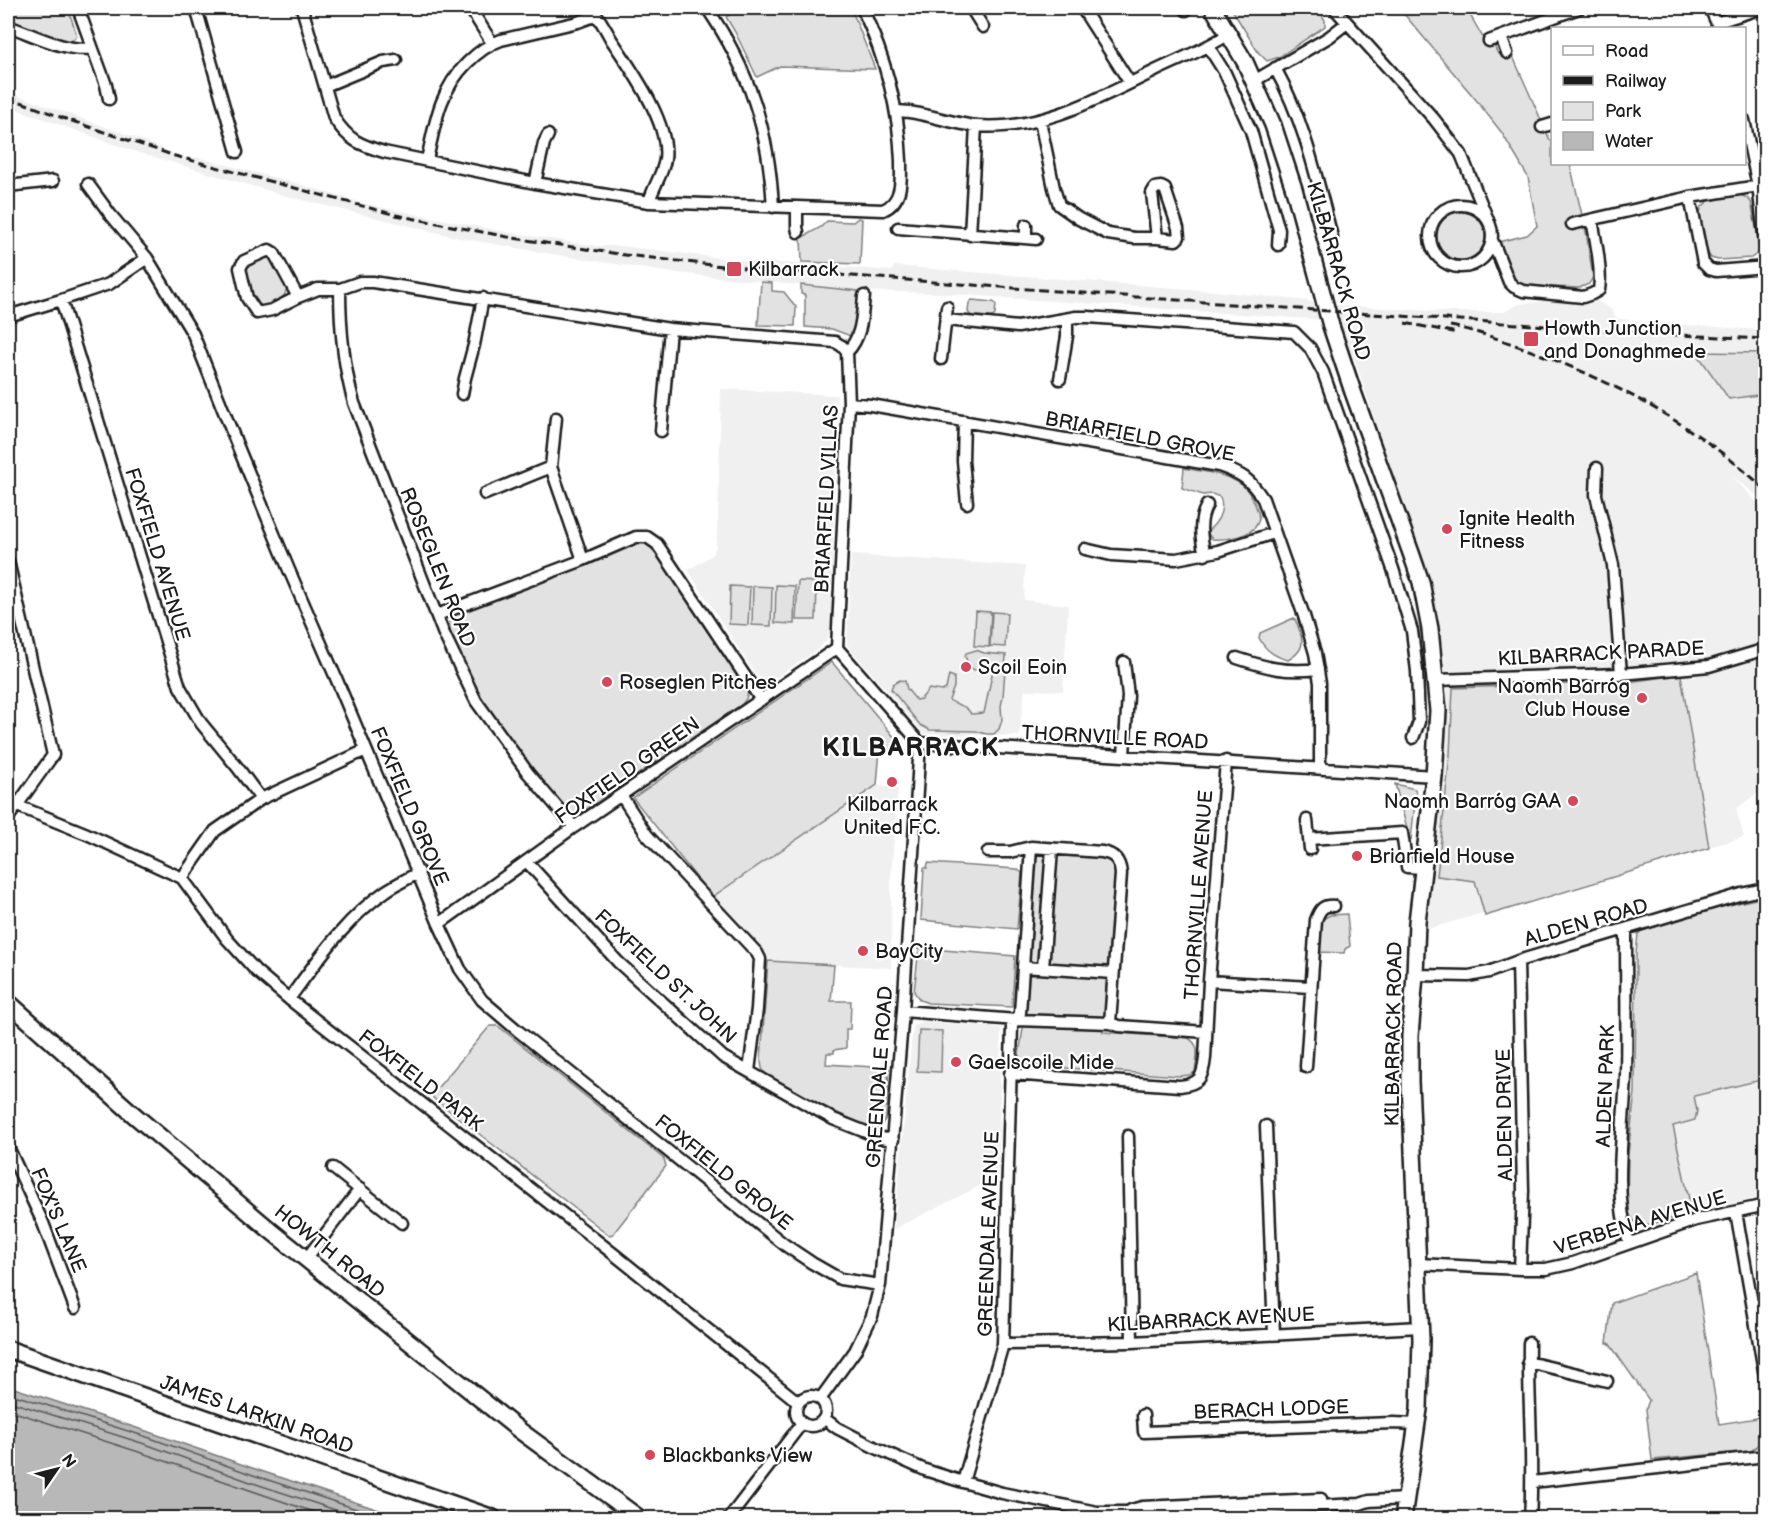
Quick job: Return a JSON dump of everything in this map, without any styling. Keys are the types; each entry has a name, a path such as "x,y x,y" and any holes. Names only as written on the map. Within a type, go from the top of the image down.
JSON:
{"main road":[{"name":"KILBARRACK ROAD","path":"1213,8 1254,81 1284,154 1331,326 1421,582 1430,629 1438,711 1434,776 1417,922 1410,1036 1421,1375 1417,1424 1403,1518"},
{"name":"HOWTH ROAD","path":"8,1002 184,1158 306,1259 528,1436 639,1518"},
{"name":"JAMES LARKIN ROAD","path":"8,1349 493,1518"}],"street":[{"path":"78,8 109,99"},
{"path":"200,8 237,152"},
{"path":"302,8 334,118 343,132 364,147 535,183 649,202 874,211 890,207 899,194 900,143 896,111 884,66 862,8"},
{"path":"470,8 492,43"},
{"path":"707,8 729,41 750,86 769,167 773,207"},
{"path":"971,8 982,27"},
{"path":"1082,8 1130,83"},
{"path":"1334,8 1434,119 1461,154 1475,186 1488,220 1492,231 1489,252 1473,266 1463,268 1453,267 1436,255 1431,246 1431,226 1444,210 1453,205 1463,204 1474,207 1488,220"},
{"path":"1489,41 1579,8"},
{"path":"1710,8 1718,26 1724,20 1762,8"},
{"path":"427,160 440,104 446,89 474,56 492,43 578,22 594,11 633,71 654,109 662,131 666,159 649,202"},
{"path":"1254,81 1335,33 1347,23"},
{"path":"8,26 68,48 83,50 92,48"},
{"path":"896,111 976,126 1040,121 1130,83 1229,34"},
{"path":"1501,37 1507,53"},
{"path":"1208,46 1225,73 1251,131 1279,230 1278,245"},
{"path":"325,86 383,62 396,60"},
{"path":"1275,68 1291,100 1313,164 1332,237"},
{"path":"1040,121 1059,205 1079,219 1108,234 1176,240 1179,237 1174,213 1165,189 1161,187 1155,188 1152,193 1156,237"},
{"path":"969,235 976,126"},
{"path":"1746,129 1758,186 1766,250"},
{"path":"535,183 548,135"},
{"path":"8,186 53,180"},
{"name":"FOXFIELD GROVE","path":"88,184 147,258 193,334 250,478 439,924 470,985 482,1000 517,1030 785,1245 840,1279 880,1285"},
{"path":"1463,204 1470,189 1475,186"},
{"path":"1572,224 1690,197 1758,186"},
{"path":"1690,197 1703,263 1709,269 1766,267"},
{"path":"797,208 798,232"},
{"path":"906,215 901,228 1031,239 1026,225"},
{"path":"1492,242 1509,282 1514,287 1523,291 1583,297 1599,290 1599,271 1592,220"},
{"path":"298,297 274,253 269,250 244,261 240,268 247,298 257,313 272,310 318,289 340,289 360,282 373,282 670,329 835,342 846,352 857,338 860,329 864,296"},
{"path":"8,316 109,284 147,258"},
{"name":"ROSEGLEN ROAD","path":"340,289 342,349 354,403 461,672 476,701 528,773 574,828"},
{"path":"462,394 483,298"},
{"name":"FOXFIELD AVENUE","path":"61,300 180,687 201,723 261,799"},
{"path":"941,359 947,307"},
{"path":"946,320 1018,327 1088,317 1294,332 1310,348 1323,372 1390,561 1412,631 1418,671 1419,722 1413,738"},
{"path":"1060,380 1067,336 1067,319"},
{"path":"661,431 670,329"},
{"name":"BRIARFIELD VILLAS","path":"837,648 849,403 846,352"},
{"name":"BRIARFIELD GROVE","path":"849,403 1209,464 1240,473 1254,486 1263,499 1304,616 1320,683 1320,768"},
{"path":"556,418 551,467 583,560"},
{"path":"964,421 963,461 967,502"},
{"path":"485,494 551,467"},
{"path":"1597,468 1596,495 1613,565 1621,674"},
{"path":"1205,555 1201,518 1207,505"},
{"path":"1085,549 1111,555 1176,559 1205,555 1274,533"},
{"path":"437,615 583,560 636,537 647,537 657,544 761,700"},
{"path":"1390,561 1411,553"},
{"path":"8,561 52,755 12,804 8,818"},
{"path":"837,648 920,743"},
{"name":"FOXFIELD GREEN","path":"439,924 621,795 837,648"},
{"name":"KILBARRACK PARADE","path":"1436,680 1621,674 1709,666 1766,650"},
{"path":"1237,658 1270,669 1292,671 1318,669"},
{"path":"1124,662 1128,696 1124,755"},
{"name":"THORNVILLE ROAD","path":"920,743 1434,776"},
{"name":"GREENDALE ROAD","path":"821,1398 855,1351 872,1316 880,1285 903,1011 920,743"},
{"path":"182,878 215,831 261,799 366,750"},
{"name":"THORNVILLE AVENUE","path":"1011,1074 1180,1086 1195,1083 1200,1078 1204,1070 1226,761"},
{"path":"621,795 647,835 757,953 760,959 757,1009 749,1071"},
{"name":"FOXFIELD PARK","path":"12,804 87,834 182,878 227,939 256,971 798,1402"},
{"path":"1307,820 1309,844 1402,833 1407,867 1422,868"},
{"path":"988,852 1010,852 1031,847 1110,853 1117,859 1121,874 1110,1023"},
{"name":"GREENDALE AVENUE","path":"963,1482 1003,1344 1012,1026 1020,1013 1031,847"},
{"path":"1043,968 1052,849"},
{"name":"FOXFIELD ST. JOHN","path":"527,862 618,962 723,1057 833,1119 881,1138 893,1140"},
{"path":"289,999 341,932 362,910 386,891 418,873"},
{"name":"ALDEN ROAD","path":"1415,975 1468,976 1489,972 1518,961 1742,894 1766,890"},
{"path":"1306,1067 1316,920 1320,909 1326,905 1334,906"},
{"name":"ALDEN PARK","path":"1626,929 1626,1074 1619,1176 1621,1212 1629,1243"},
{"name":"ALDEN DRIVE","path":"1518,961 1523,1191 1520,1269"},
{"path":"1023,967 1113,973"},
{"path":"1209,981 1310,987"},
{"path":"903,1011 1016,1020 1110,1023 1119,1026 1206,1032"},
{"path":"1266,1126 1274,1334"},
{"path":"1128,1136 1132,1342"},
{"name":"FOX'S LANE","path":"8,1147 43,1223 75,1308"},
{"path":"333,1167 402,1223"},
{"path":"306,1259 360,1189"},
{"name":"VERBENA AVENUE","path":"1417,1264 1546,1269 1573,1263 1696,1220 1766,1205"},
{"path":"1736,1212 1766,1382"},
{"path":"1753,1305 1766,1303"},
{"name":"KILBARRACK AVENUE","path":"1003,1344 1132,1342 1420,1327"},
{"path":"1529,1344 1532,1482 1530,1518"},
{"path":"1528,1362 1607,1381"},
{"path":"809,1395 821,1398 827,1408 825,1419 814,1426 802,1423 796,1414 798,1402 809,1395"},
{"name":"BERACH LODGE","path":"1143,1415 1144,1432 1417,1424"},
{"path":"825,1419 837,1428 874,1447 925,1470 1002,1492 1097,1512 1143,1514 1360,1504 1369,1501 1406,1499"},
{"path":"729,1518 802,1423"},
{"path":"1532,1482 1766,1456"}],"shaded area":[{"path":"8,92 139,139 189,160 197,157 365,204 506,232 597,246 621,246 754,262 891,271 895,266 1213,291 1334,305 1448,312 1504,312 1519,304 1556,300 1589,300 1598,301 1612,310 1616,318 1642,322 1761,330 1765,353 1715,352 1729,399 1765,394 1765,502 1732,476 1765,511 1765,789 1736,809 1744,837 1421,931 1440,797 1445,726 1445,667 1423,565 1357,366 1339,321 937,293 858,291 666,272 552,254 460,238 286,196 130,150 8,106"},
{"path":"721,389 837,395 831,626 827,640 817,650 777,677 766,681 757,677 688,570 712,555 716,547"},
{"name":"Scoil Eoin","path":"851,555 1025,566 1024,600 1068,605 1063,691 1025,690 1019,736 924,734 847,645"},
{"path":"877,785 898,789 891,877 891,968 771,961 712,897"},
{"path":"922,1021 1001,1028 998,1177 894,1229 913,1026"},
{"path":"1765,1079 1765,1196 1692,1213 1673,1126 1695,1120 1697,1111 1693,1095"}],"green space":[{"path":"10,8 68,8 77,36 69,43 11,24 8,18"},
{"path":"740,8 851,8 875,69 780,66 757,77 726,17"},
{"path":"1231,8 1317,8 1325,20 1325,26 1279,57 1267,61 1258,52"},
{"path":"1399,8 1466,8 1485,41 1493,43 1498,54 1510,50 1551,140 1551,165 1570,165 1586,232 1593,277 1589,284 1579,288 1524,286 1512,279 1498,242 1527,235 1537,226 1528,177 1502,133"},
{"path":"1740,195 1751,202 1760,248 1758,253 1751,258 1718,260 1711,258 1707,252 1699,214 1702,207 1708,201"},
{"path":"1456,212 1466,212 1478,219 1485,231 1485,241 1478,253 1466,260 1456,260 1441,249 1437,241 1437,231 1448,216"},
{"path":"858,218 862,219 860,264 802,262 801,238 827,221 853,222"},
{"path":"269,256 273,258 282,274 287,289 276,303 264,306 259,305 253,299 246,270 247,265"},
{"path":"761,282 772,283 772,291 784,292 796,307 795,326 758,325"},
{"path":"801,285 858,291 853,337 832,329 805,327 805,295 801,294"},
{"path":"972,300 993,302 996,304 995,315 992,317 971,316 968,312 969,303"},
{"path":"1696,352 1765,353 1765,394 1729,399"},
{"path":"1184,468 1222,475 1242,485 1251,496 1258,513 1259,520 1255,527 1238,536 1212,539 1208,531 1220,516 1222,507 1220,497 1212,494 1203,495 1182,488"},
{"name":"Roseglen Pitches","path":"641,542 651,545 748,692 742,704 582,812 572,813 558,800 518,751 477,690 461,661 452,637 450,620 456,614"},
{"path":"798,581 817,582 816,620 796,620"},
{"path":"776,585 795,586 794,624 775,623"},
{"path":"730,586 750,587 748,625 729,624"},
{"path":"753,586 772,587 771,626 752,625"},
{"path":"976,611 991,612 989,647 974,646"},
{"path":"992,612 1007,613 1005,647 990,646"},
{"path":"1294,618 1302,645 1296,655 1288,660 1271,652 1259,638 1260,633"},
{"path":"976,650 1006,655 1001,706 1002,720 999,729 994,734 986,734 976,731 930,730 920,725 891,689 893,684 900,680 905,681 907,689 916,700 921,699 929,689 942,691 946,689 949,675 954,677 954,687 949,700 964,707 971,714 984,713 993,670 988,668 974,670 969,666 966,653"},
{"path":"832,662 905,750 880,749 877,785 712,897 633,798"},
{"name":"Naomh Barróg GAA","path":"1681,675 1709,848 1485,916 1475,881 1437,876 1450,755 1453,688 1627,682"},
{"path":"1395,784 1415,789 1411,840 1410,840"},
{"path":"1039,853 1108,859 1112,862 1115,873 1103,1032 1188,1038 1197,1048 1195,1072 1179,1076 1024,1065 1020,1061 1026,1008 1036,856"},
{"path":"928,863 1017,869 1022,873 1017,929 921,920 924,868 927,868"},
{"path":"1765,897 1765,1079 1694,1096 1697,1111 1695,1120 1673,1126 1692,1213 1645,1226 1635,1222 1627,1207 1628,1154 1635,1092 1638,934 1643,929 1710,909"},
{"path":"1347,914 1350,946 1345,949 1344,953 1318,952 1321,920 1330,915"},
{"path":"919,948 1015,956 1012,1007 928,1003 920,1000 914,992"},
{"path":"768,961 834,965 831,1001 851,1001 850,1029 846,1029 846,1048 827,1053 826,1064 889,1068 886,1118 881,1125 872,1127 851,1119 798,1093 764,1072 761,1059"},
{"path":"490,1026 498,1026 664,1159 666,1166 613,1234 609,1235 433,1098 433,1093"},
{"path":"919,1030 942,1031 941,1072 917,1071"},
{"path":"1696,1273 1719,1424 1763,1417 1762,1436 1751,1451 1652,1460 1646,1409 1649,1400 1607,1343 1612,1303"}],"water":[{"path":"8,1386 152,1433 403,1518 8,1518"}],"railway":[{"path":"8,97 175,156 396,215 513,238 625,255 731,267 1299,309 1766,339"},
{"path":"1405,323 1458,333"},
{"path":"1450,326 1486,335 1542,355 1573,367 1632,396 1688,429 1741,468 1766,490"}],"place":[{"name":"Kilbarrack","path":"734,269"},
{"name":"Howth Junction and Donaghmede","path":"1531,339"},
{"name":"Ignite Health Fitness","path":"1447,529"},
{"name":"Scoil Eoin","path":"966,667"},
{"name":"Roseglen Pitches","path":"607,682"},
{"name":"Naomh Barróg Club House","path":"1642,698"},
{"name":"Kilbarrack United F.C.","path":"892,782"},
{"name":"Naomh Barróg GAA","path":"1573,801"},
{"name":"Briarfield House","path":"1357,856"},
{"name":"BayCity","path":"863,951"},
{"name":"Gaelscoile Mide","path":"956,1062"},
{"name":"Blackbanks View","path":"650,1455"}],"district":[{"name":"KILBARRACK","path":"911,747"}]}
